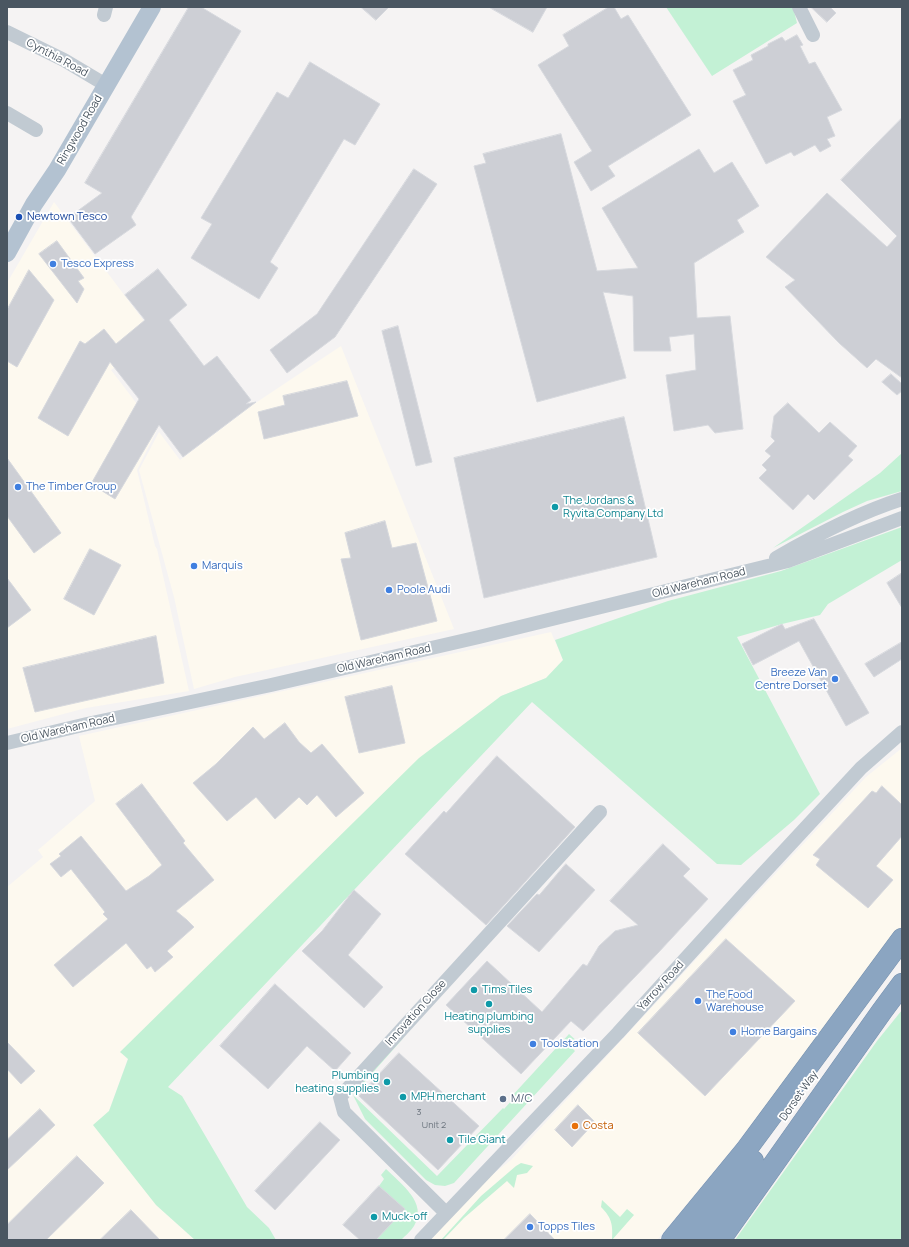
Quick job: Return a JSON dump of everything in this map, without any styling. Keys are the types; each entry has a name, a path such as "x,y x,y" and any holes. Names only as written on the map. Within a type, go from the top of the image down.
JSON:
{"highway":[{"path":"672,1240 746,1150 902,939"},
{"name":"Dorset Way","path":"697,1240 902,953"},
{"name":"Dorset Way","path":"720,1240 902,984"}],"main road":[{"name":"Ringwood Road","path":"7,253 34,204 57,170 152,7"}],"street":[{"path":"799,7 813,35"},
{"name":"Cynthia Road","path":"7,32 64,60 106,85"},
{"path":"7,113 36,130"},
{"name":"Old Wareham Road","path":"760,567 824,532 884,505 902,499"},
{"name":"Old Wareham Road","path":"7,743 272,685 472,639 760,567 788,562 902,518"},
{"name":"Yarrow Road","path":"420,1240 618,1033 861,768 902,732"},
{"name":"Innovation Close","path":"446,1213 344,1112 340,1097 600,812"}],"shaded area":[{"path":"54,202 156,337 111,370 157,430 137,470 155,546 157,549 189,691 86,708 7,729 7,283"},
{"path":"341,346 454,629 235,677 194,689 174,597 139,470 159,432 180,460 254,404"},
{"path":"551,632 563,660 546,678 501,696 120,1052 128,1058 109,1111 156,1205 195,1240 7,1240 7,887 43,857 38,850 95,801 79,736"},
{"path":"902,748 902,925 733,1148 657,1240 430,1240 487,1179 511,1160 866,777"}],"green space":[{"path":"666,7 793,7 797,23 712,76"},
{"path":"902,453 902,491 867,501 773,548 880,473"},
{"path":"902,527 902,560 828,604 820,615 737,637 820,794 794,820 741,865 717,864 532,702 168,1087 182,1096 247,1207 269,1228 276,1240 195,1240 156,1205 93,1125 109,1111 128,1059 120,1052 419,758 501,696 546,678 563,660 555,640 668,601 781,571"},
{"path":"902,1010 902,1240 735,1240 877,1041"},
{"path":"407,1034 353,1095 356,1087"},
{"path":"569,1034 578,1042 572,1048 575,1051 454,1183 445,1186 435,1185 426,1180 365,1119 353,1095 437,1176 503,1108 504,1109 513,1099 511,1097"},
{"path":"521,1163 533,1166 527,1173 517,1175 514,1188 507,1181 464,1218 443,1240 441,1240 481,1196"},
{"path":"386,1169 411,1194 418,1210 414,1226 401,1240 376,1240 404,1209 379,1186 384,1179 381,1175"},
{"path":"602,1200 620,1217 627,1209 634,1215 612,1240 610,1218 601,1207"}],"building":[{"path":"189,7 201,7 241,31 131,217 136,225 95,254 68,218 102,193 85,183"},
{"path":"361,7 389,7 376,20"},
{"path":"489,7 547,7 533,32"},
{"path":"609,7 614,7 621,19 628,15 691,115 608,166 615,176 591,191 574,162 592,151 538,65 569,46 563,35"},
{"path":"811,7 830,7 836,13 827,22"},
{"path":"797,35 803,45 800,46 809,64 815,62 842,110 827,117 835,136 827,139 831,146 820,152 815,145 794,156 791,152 766,164 733,101 746,95 733,70 753,60 751,55 768,46 768,44 782,37 785,41"},
{"path":"310,62 380,104 355,145 344,139 270,262 278,268 259,299 191,258 212,224 201,218 277,92 288,98"},
{"path":"902,118 902,378 876,359 867,368 839,343 785,287 795,280 766,257 827,193 887,247 897,236 841,180"},
{"path":"561,134 597,271 638,268 602,208 699,149 714,173 732,162 759,206 737,220 744,232 694,263 697,318 730,316 743,429 715,433 708,425 674,431 666,375 696,370 694,334 669,337 671,351 634,351 633,296 603,292 626,378 537,402 474,166 486,163 483,154"},
{"path":"414,169 437,184 335,337 287,373 270,350 317,314"},
{"path":"57,241 84,278 78,281 84,289 77,303 39,254"},
{"path":"158,269 187,305 169,320 204,366 217,356 251,400 246,404 256,402 183,457 159,425 115,499 91,484 139,399 110,362 68,436 38,418 80,341 85,344 104,329 116,344 145,320 125,295"},
{"path":"29,270 54,300 17,367 7,361 7,310"},
{"path":"398,326 432,462 416,466 382,331"},
{"path":"891,374 902,384 902,391 897,395 882,382"},
{"path":"347,381 358,416 264,439 258,412 285,405 283,396"},
{"path":"788,403 819,433 830,422 857,446 848,456 853,460 814,500 808,494 793,510 759,478 767,470 762,465 771,456 765,451 775,441 771,437 774,416"},
{"name":"The Jordans & Ryvita Company Ltd","path":"624,417 657,557 484,598 454,458"},
{"name":"The Timber Group","path":"7,458 61,533 34,553 7,516"},
{"name":"Poole Audi","path":"385,521 392,548 416,543 437,621 361,640 341,559 351,558 345,533"},
{"path":"90,549 121,565 94,615 64,599"},
{"path":"902,573 902,608 887,583"},
{"path":"7,578 31,610 7,628"},
{"name":"Breeze Van Centre Dorset","path":"814,619 869,713 846,726 799,641 753,665 742,644 782,624 785,629"},
{"path":"156,636 164,683 35,712 23,668"},
{"path":"902,642 902,659 874,677 865,664"},
{"path":"392,686 405,743 359,753 345,697"},
{"path":"285,723 299,742 311,753 322,744 364,793 336,817 317,795 307,805 299,797 275,819 256,797 227,821 193,783 216,764 253,727 264,739"},
{"path":"497,756 575,827 486,925 405,854 444,811 446,813"},
{"path":"142,784 185,841 183,843 214,880 176,911 194,927 167,951 173,957 155,972 151,966 147,969 126,943 73,987 54,965 108,919 103,914 105,912 71,869 61,877 50,864 61,856 59,854 81,836 126,891 149,876 162,865 116,804"},
{"path":"882,786 902,805 902,836 876,866 893,880 868,908 816,865 820,859 813,855 872,791 876,793"},
{"path":"663,844 690,869 683,876 708,899 583,1031 571,1021 521,1074 446,1005 487,961 542,1012 583,964 587,966 599,946 615,931 638,925 610,901"},
{"path":"566,864 595,890 539,952 507,926 537,894 539,895"},
{"path":"354,890 381,914 348,955 383,987 364,1008 302,951 322,931"},
{"path":"726,939 795,1001 705,1096 638,1033"},
{"path":"275,984 351,1053 335,1071 307,1046 268,1089 220,1046"},
{"path":"7,1042 35,1071 21,1084 7,1069"},
{"path":"399,1053 479,1126 438,1170 359,1096"},
{"name":"Costa","path":"578,1105 595,1122 572,1147 555,1130"},
{"path":"40,1109 55,1125 7,1170 7,1140"},
{"path":"320,1122 340,1140 275,1210 255,1191"},
{"path":"77,1156 104,1183 46,1240 7,1240 7,1225"},
{"name":"Muck-off","path":"379,1186 405,1209 376,1240 360,1240 343,1225"},
{"path":"131,1210 160,1240 100,1240"},
{"name":"Topps Tiles","path":"530,1214 555,1240 504,1240"}],"place":[{"name":"Newtown Tesco","path":"19,217"},
{"name":"Tesco Express","path":"53,264"},
{"name":"The Timber Group","path":"18,487"},
{"name":"The Jordans & Ryvita Company Ltd","path":"555,507"},
{"name":"Marquis","path":"194,566"},
{"name":"Poole Audi","path":"389,590"},
{"name":"Breeze Van Centre Dorset","path":"835,679"},
{"name":"Tims Tiles","path":"474,990"},
{"name":"The Food Warehouse","path":"698,1001"},
{"name":"Heating plumbing supplies","path":"489,1004"},
{"name":"Home Bargains","path":"733,1032"},
{"name":"Toolstation","path":"533,1044"},
{"name":"Plumbing heating supplies","path":"387,1082"},
{"name":"MPH merchant","path":"403,1097"},
{"name":"M/C","path":"503,1099"},
{"name":"Costa","path":"575,1126"},
{"name":"Tile Giant","path":"450,1140"},
{"name":"Muck-off","path":"374,1217"},
{"name":"Topps Tiles","path":"530,1227"}]}
